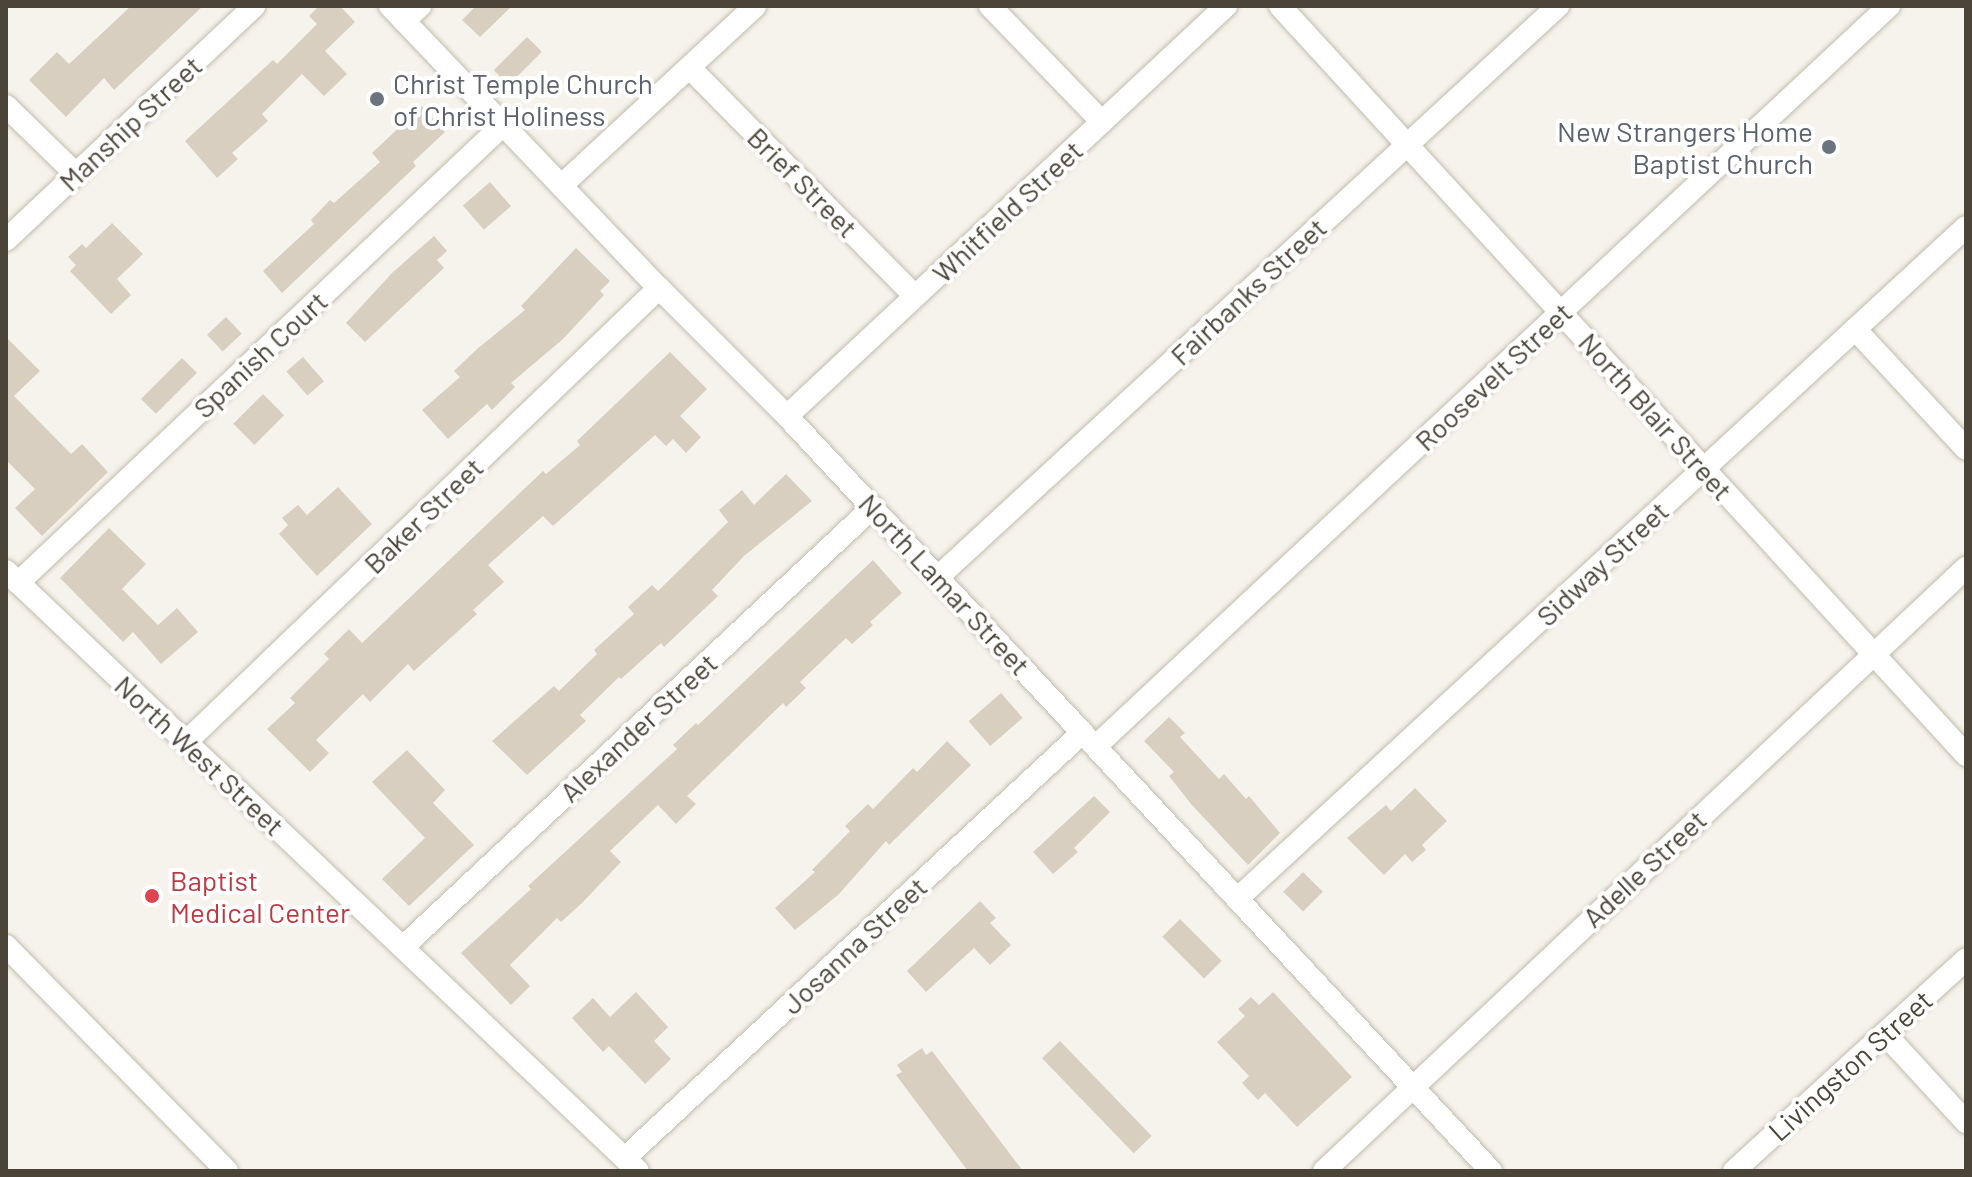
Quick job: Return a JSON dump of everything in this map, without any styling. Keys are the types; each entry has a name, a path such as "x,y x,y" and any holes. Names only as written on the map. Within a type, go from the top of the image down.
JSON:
{"street":[{"name":"Manship Street","path":"6,240 254,6"},
{"path":"562,185 755,6"},
{"path":"990,6 1102,122"},
{"name":"Whitfield Street","path":"787,416 1226,6"},
{"name":"North Blair Street","path":"1280,6 1966,755"},
{"name":"Fairbanks Street","path":"938,577 1558,6"},
{"name":"Roosevelt Street","path":"1090,739 1561,312 1889,6"},
{"name":"North Lamar Street","path":"405,11 503,125 873,507 1491,1171"},
{"name":"Brief Street","path":"690,68 915,296"},
{"path":"6,106 76,174"},
{"name":"Spanish Court","path":"12,577 503,125"},
{"name":"Sidway Street","path":"1237,899 1966,227"},
{"name":"Baker Street","path":"186,742 659,288"},
{"path":"1855,329 1966,449"},
{"name":"Alexander Street","path":"403,947 873,507"},
{"name":"Adelle Street","path":"1324,1171 1872,652 1966,568"},
{"name":"North West Street","path":"12,577 631,1165"},
{"name":"Josanna Street","path":"631,1165 1090,739"},
{"path":"6,946 227,1171"},
{"name":"Livingston Street","path":"1734,1171 1966,959"},
{"path":"1885,1034 1966,1122"}],"building":[{"path":"131,6 203,6 114,90 104,78 66,117 29,80 57,52 69,64"},
{"path":"319,6 340,6 355,22 325,51 347,74 324,96 302,74 262,114 268,121 232,153 238,159 217,178 185,141 273,60 277,64 317,24 309,16"},
{"path":"476,6 512,6 480,37 462,20"},
{"path":"527,37 542,52 509,85 494,70"},
{"path":"422,106 445,132 413,162 416,166 282,293 263,271 314,224 311,220 330,200 334,203 380,162 372,153"},
{"path":"490,182 511,206 484,230 463,206"},
{"path":"112,223 143,254 117,279 131,295 111,314 70,271 76,265 68,257 82,244 86,248"},
{"path":"434,236 447,251 437,260 444,268 365,342 346,323 392,273"},
{"path":"576,248 610,281 600,291 604,295 563,339 511,383 515,387 492,410 487,404 448,439 422,410 460,377 454,371 525,310 521,306"},
{"path":"226,317 242,334 223,352 207,335"},
{"path":"6,337 40,371 14,396 71,454 82,444 108,472 42,536 15,508 35,489 6,460"},
{"path":"670,352 707,389 680,416 701,437 686,453 673,439 666,446 655,435 553,526 543,516 488,565 504,582 473,610 477,614 414,671 408,664 370,702 363,694 316,740 329,753 310,772 267,729 295,703 290,698 329,659 324,654 349,629 362,643 543,471 546,474 580,445 577,441"},
{"path":"303,357 324,381 307,396 286,371"},
{"path":"182,358 197,373 156,414 141,399"},
{"path":"263,394 284,415 255,445 233,424"},
{"path":"786,474 812,501 744,556 712,590 718,596 664,647 661,643 621,679 619,677 580,715 586,721 527,775 492,741 554,686 559,691 597,654 594,650 634,614 628,607 652,585 658,591 728,522 719,510 742,490 754,505"},
{"path":"338,487 372,524 317,576 279,534 288,525 282,518 298,505 307,515"},
{"path":"109,528 146,564 122,589 158,625 177,608 198,632 161,664 133,632 123,642 60,578"},
{"path":"873,560 902,593 870,622 873,625 852,644 846,638 800,682 806,688 786,707 783,703 687,796 696,804 676,824 658,805 610,851 621,862 582,903 561,922 557,918 510,965 530,986 511,1005 461,953 531,889 528,886 677,749 673,745 696,723 698,725"},
{"path":"1001,693 1023,718 990,746 969,721"},
{"path":"1169,717 1185,733 1180,737 1219,779 1224,774 1246,799 1249,796 1280,833 1248,865 1191,804 1169,776 1174,772 1144,741"},
{"path":"947,741 971,765 889,845 886,841 838,895 795,930 775,908 815,872 812,870 850,831 845,826 868,804 873,809 913,768 917,772"},
{"path":"407,750 445,790 433,803 474,845 409,906 382,879 425,838 372,782"},
{"path":"1415,788 1447,821 1422,845 1426,850 1412,862 1405,854 1384,875 1347,838 1386,805 1391,811"},
{"path":"1094,796 1110,812 1074,848 1078,852 1053,874 1033,852"},
{"path":"1303,872 1323,892 1303,912 1283,892"},
{"path":"980,901 996,918 990,923 1011,945 990,965 974,948 926,992 907,971"},
{"path":"1180,919 1222,961 1204,978 1162,937"},
{"path":"636,992 668,1027 654,1041 671,1059 645,1084 609,1046 603,1052 572,1018 593,998 610,1017"},
{"path":"1273,992 1352,1077 1297,1127 1265,1093 1258,1100 1242,1083 1249,1076 1217,1042 1245,1016 1238,1009 1251,997 1259,1005"},
{"path":"1060,1041 1152,1136 1134,1153 1042,1058"},
{"path":"922,1048 926,1055 932,1051 1023,1171 968,1171 896,1075 902,1072 897,1065"}],"place":[{"name":"Christ Temple Church of Christ Holiness","path":"377,99"},
{"name":"New Strangers Home Baptist Church","path":"1829,147"},
{"name":"Baptist Medical Center","path":"152,896"}]}
